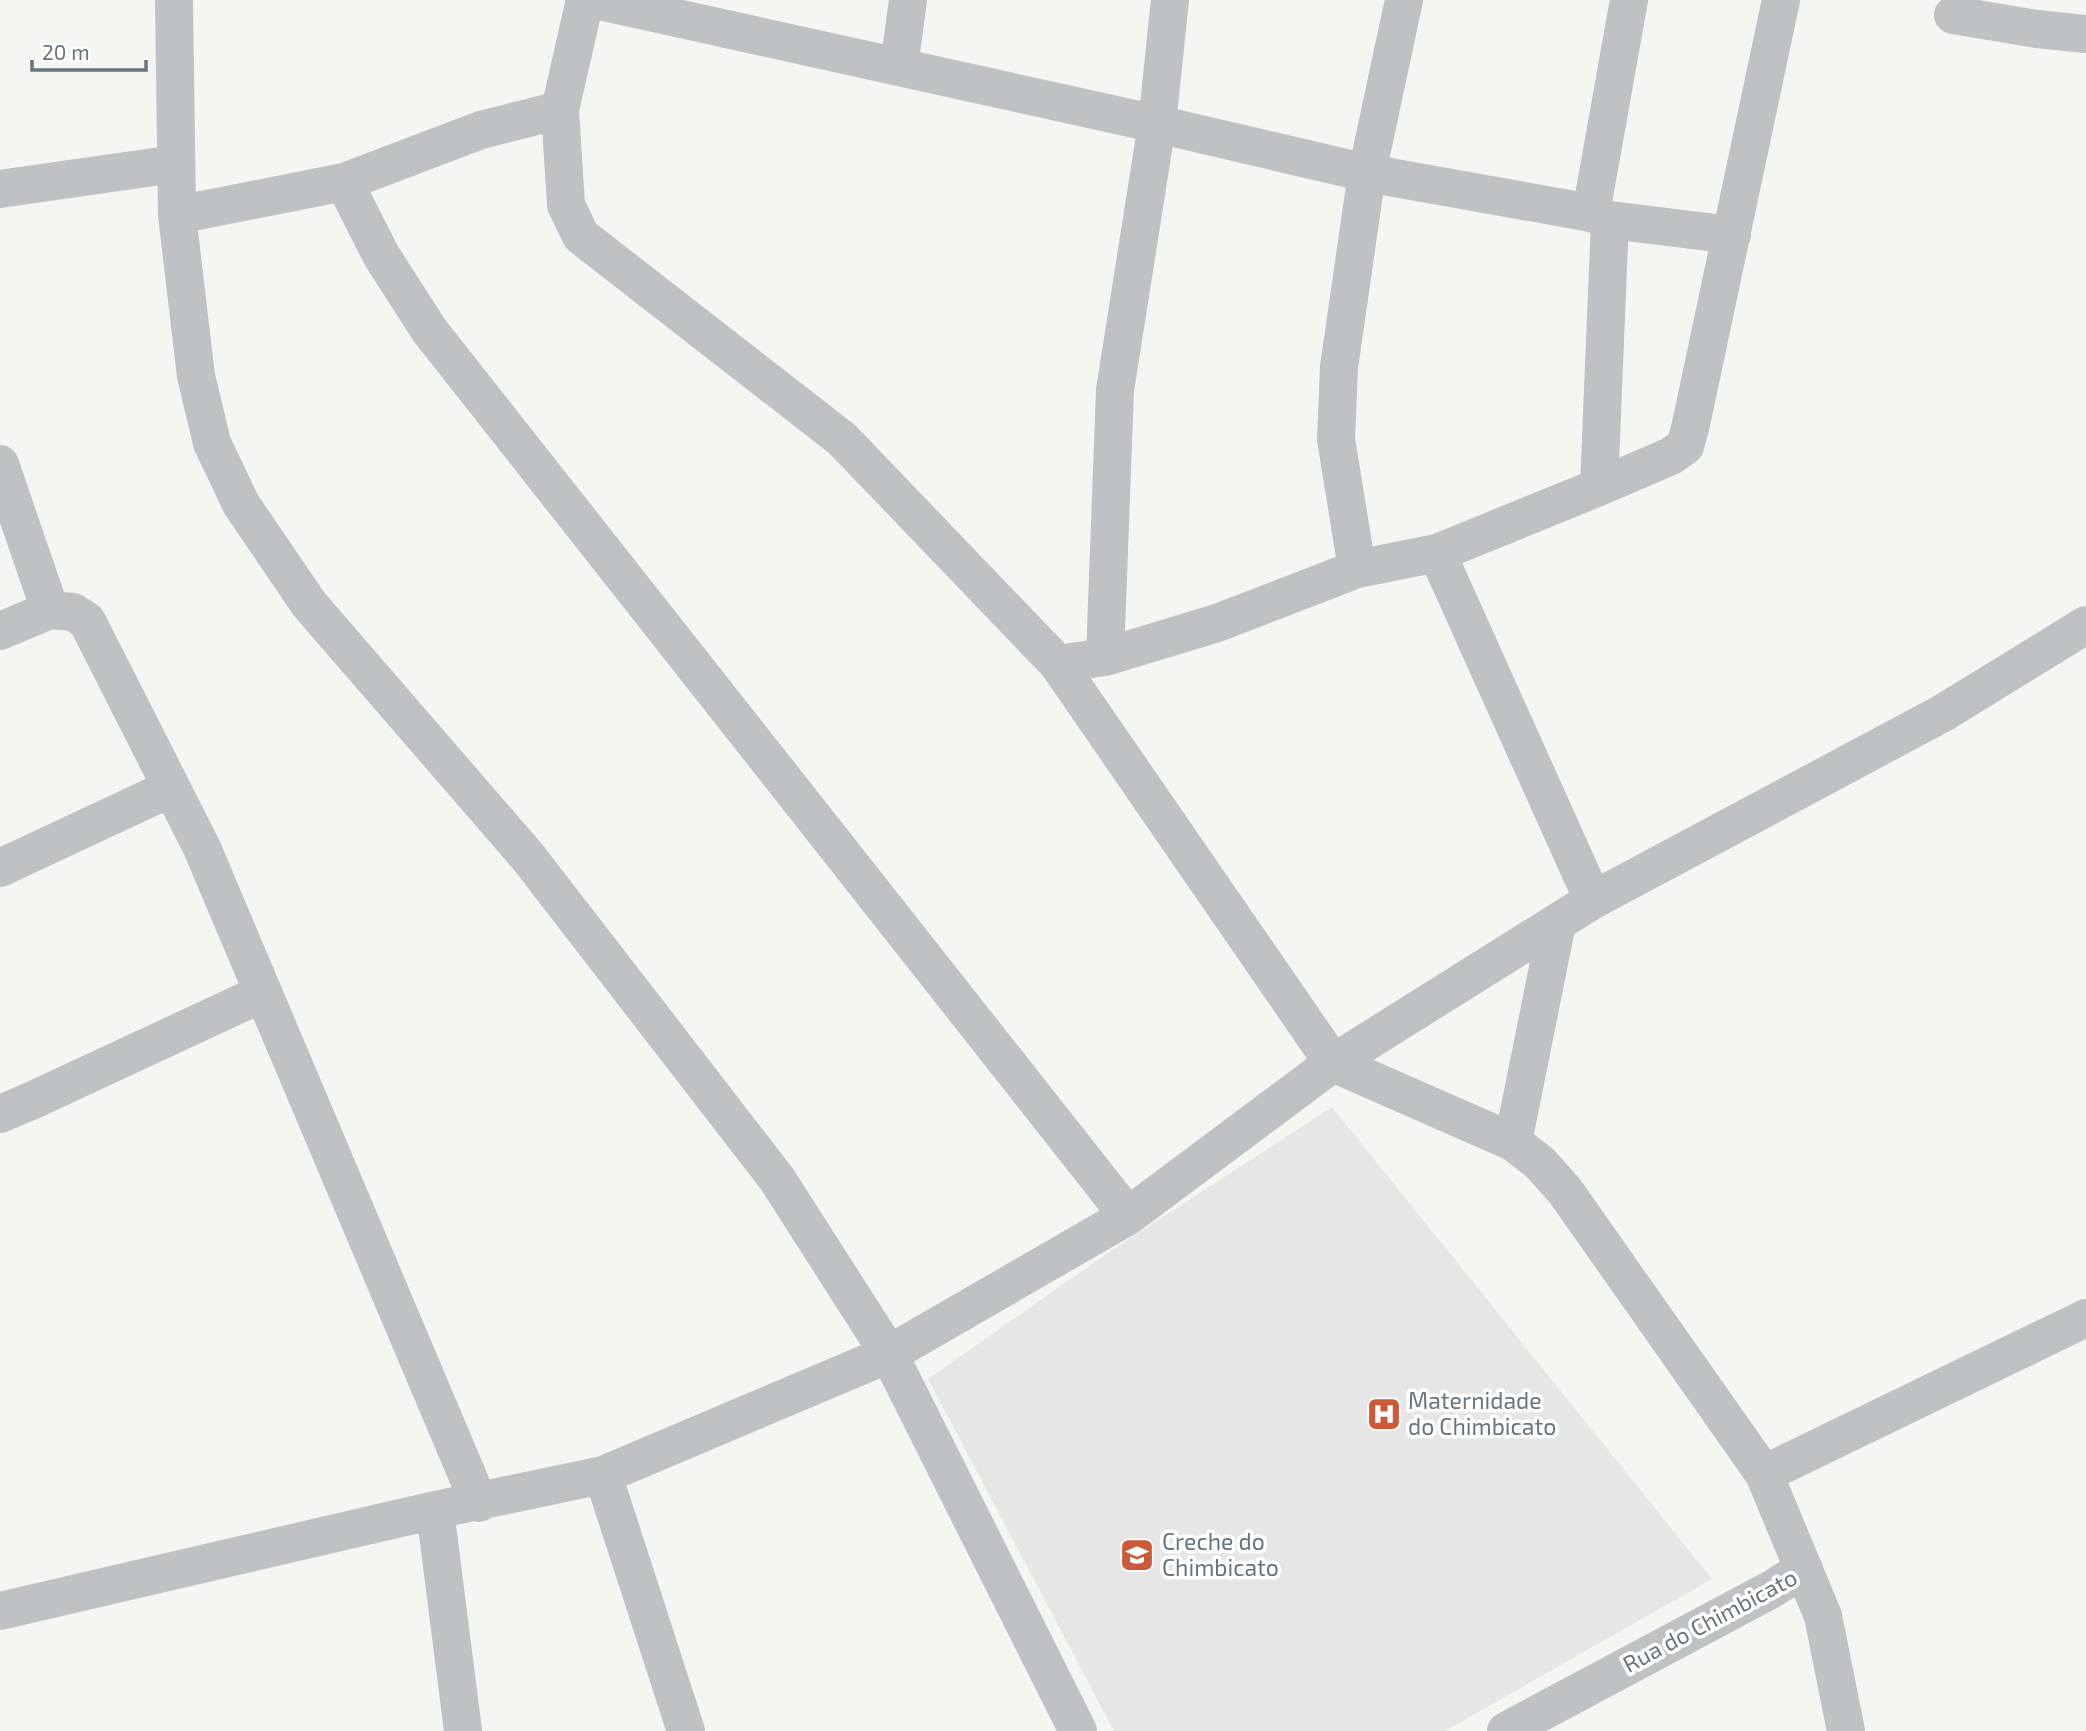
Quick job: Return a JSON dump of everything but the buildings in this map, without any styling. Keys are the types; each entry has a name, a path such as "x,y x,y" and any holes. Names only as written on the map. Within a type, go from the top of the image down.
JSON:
{"street":[{"path":"174,0 177,215 196,376 212,443 241,505 309,604 528,858 769,1168 889,1354 1078,1731"},
{"path":"585,0 560,110 566,205 581,236 842,439 1058,664 1333,1063 1513,1142 1540,1163 1565,1191 1764,1474 1804,1569"},
{"path":"595,0 1367,173 1601,216 1732,235"},
{"path":"899,67 908,0"},
{"path":"1105,657 1115,390 1157,124 1170,0"},
{"path":"1357,569 1336,439 1339,367 1367,173 1404,0"},
{"path":"1600,487 1601,216 1629,0"},
{"path":"1058,664 1105,657 1217,623 1357,569 1437,554 1600,487 1671,456 1685,446 1781,0"},
{"path":"1953,15 2086,34"},
{"path":"177,215 344,182 481,130 560,110"},
{"path":"0,189 175,164"},
{"path":"344,182 381,255 429,330 1128,1216"},
{"path":"0,464 50,610"},
{"path":"1437,554 1593,900"},
{"path":"0,631 50,610 73,612 87,621 202,848 479,1503"},
{"path":"0,1611 435,1510 479,1503 603,1475 889,1354 1128,1216 1333,1063 1593,900 1943,713 2086,625"},
{"path":"0,868 171,788"},
{"path":"1513,1142 1557,923"},
{"path":"0,1114 263,993"},
{"path":"1764,1474 2085,1320"},
{"path":"603,1475 686,1731"},
{"path":"435,1510 463,1731"},
{"name":"Rua do Chimbicato","path":"1506,1731 1772,1589 1804,1569 1823,1616 1846,1731"}],"shaded area":[{"name":"Maternidade do Chimbicato","path":"1332,1107 1712,1579 1445,1731 1114,1731 928,1379 1112,1250"}],"place":[{"name":"Maternidade do Chimbicato","path":"1384,1414"},
{"name":"Creche do Chimbicato","path":"1137,1555"}]}
